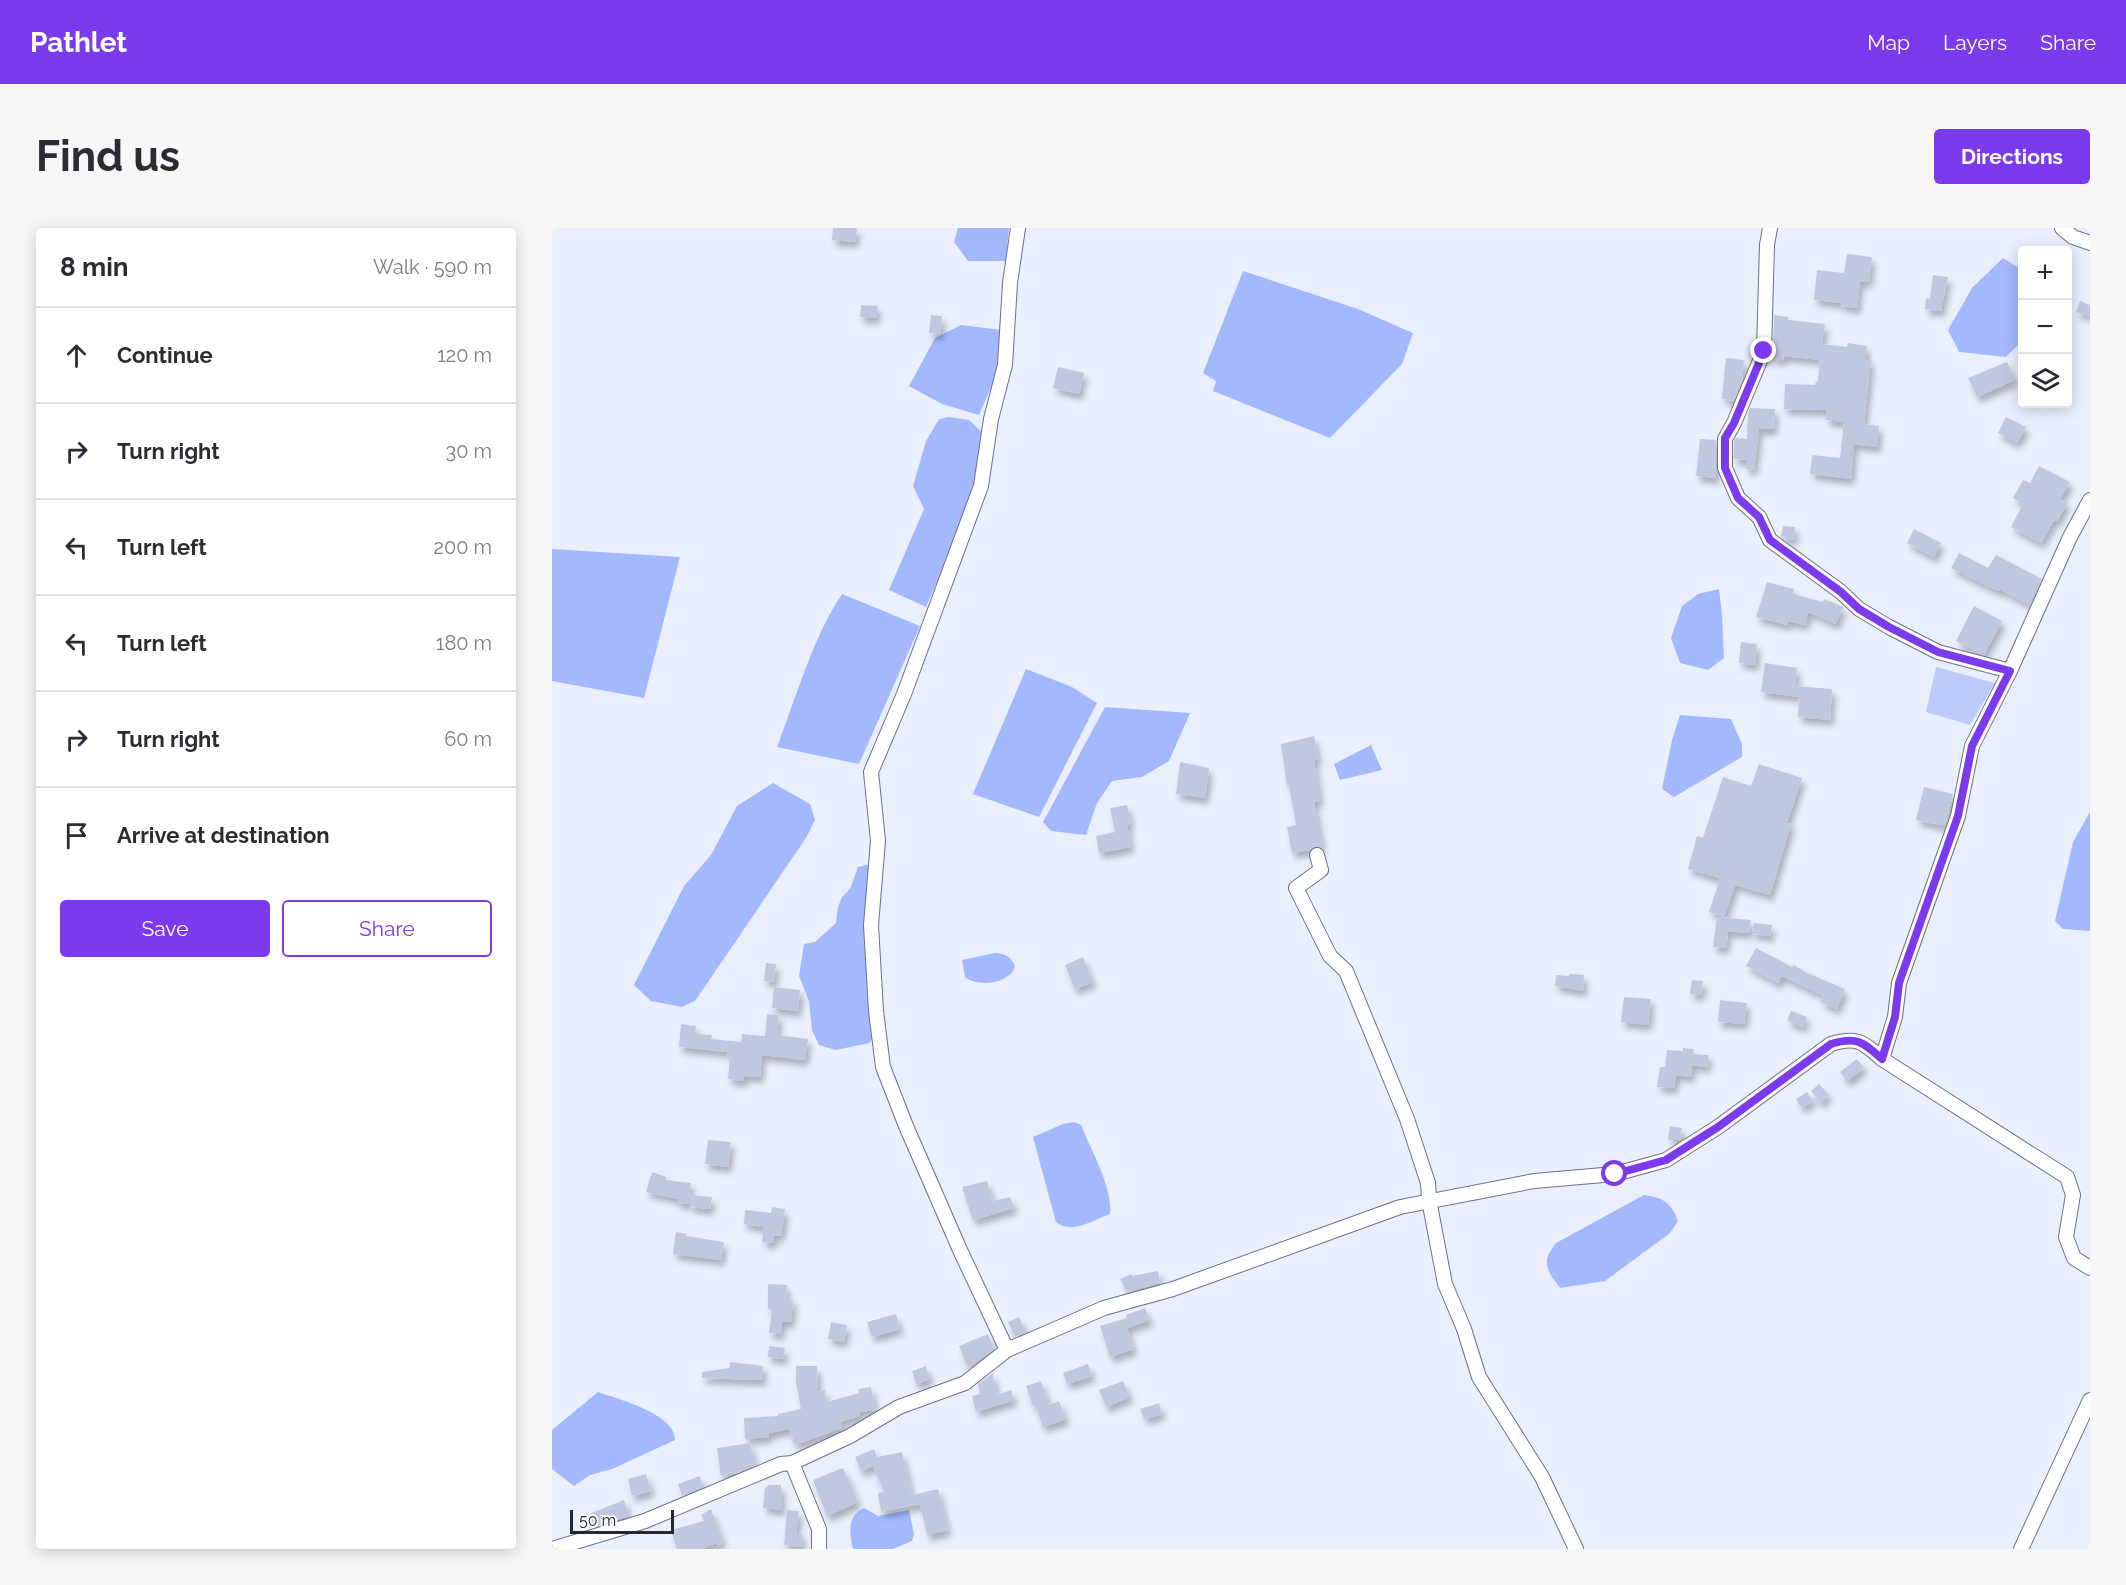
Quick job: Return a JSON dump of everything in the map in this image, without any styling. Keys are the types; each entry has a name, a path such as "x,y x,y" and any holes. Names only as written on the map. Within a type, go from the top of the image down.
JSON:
{"street":[{"path":"1007,1350 960,1250 883,1067 876,1011 871,926 878,841 871,772 904,694 981,486 992,419 1005,365 1010,283 1018,228"},
{"path":"1770,228 1767,245 1764,351 1734,423 1725,438 1725,468 1738,498 1759,517 1770,540 1841,592 1859,609 1938,652 2010,671"},
{"path":"2062,228 2073,237 2090,243"},
{"path":"1882,1059 1895,1017 1899,983 1958,816 1972,746 2010,671 2070,537 2090,500"},
{"path":"1317,855 1321,870 1296,888 1330,956 1346,971 1407,1119 1428,1183 1429,1200 1445,1284 1464,1329 1479,1377 1542,1477 1575,1549"},
{"path":"552,1549 645,1521 781,1464 792,1463 850,1436 899,1407 965,1383 1007,1350 1104,1308 1173,1289 1400,1207 1534,1181 1615,1174 1666,1160 1718,1127 1831,1044 1847,1039 1864,1043 1882,1059 2067,1177 2073,1195 2066,1237 2074,1258 2090,1268"},
{"path":"2021,1549 2090,1400"},
{"path":"792,1463 819,1529 819,1549"}],"shaded area":[{"path":"958,228 1009,228 1006,261 968,261 954,242"},
{"path":"2003,258 2018,267 2018,345 2006,357 1959,352 1948,330 1972,288"},
{"path":"1243,271 1358,309 1413,333 1402,364 1330,438 1213,391 1216,381 1203,373"},
{"path":"961,325 1002,330 1002,362 979,415 942,404 909,386 935,338"},
{"path":"949,417 969,420 985,435 971,497 926,607 889,590 924,509 913,486 926,441 939,419"},
{"path":"552,549 680,557 644,698 552,681"},
{"path":"1719,589 1724,658 1708,670 1680,663 1671,638 1682,606 1698,594"},
{"path":"842,594 920,626 859,764 777,747 814,648"},
{"path":"1936,667 1995,683 1970,725 1926,712"},
{"path":"1026,669 1072,687 1097,703 1039,817 973,794"},
{"path":"1105,707 1190,713 1169,761 1142,777 1112,781 1097,803 1086,835 1051,831 1043,822"},
{"path":"1680,715 1731,719 1742,744 1742,757 1674,797 1662,789 1672,740"},
{"path":"1371,745 1382,770 1340,780 1334,764"},
{"path":"773,783 810,804 815,820 806,838 695,1001 682,1007 651,1001 634,985 684,886 711,855 737,806"},
{"path":"2090,812 2090,931 2063,929 2055,921 2073,842"},
{"path":"874,863 876,1035 869,1043 836,1050 819,1045 812,1030 809,1001 799,976 804,944 815,942 836,923 838,907 842,897 850,889 858,867"},
{"path":"995,953 1007,956 1011,960 1015,966 1013,972 1001,980 986,983 965,977 962,960"},
{"path":"1074,1122 1081,1125 1105,1181 1110,1214 1083,1225 1069,1227 1056,1222 1033,1137 1063,1124"},
{"path":"1644,1195 1661,1199 1673,1210 1678,1221 1670,1233 1605,1281 1560,1288 1547,1266 1548,1255 1556,1243"},
{"path":"598,1392 631,1403 656,1415 673,1431 675,1440 612,1469 590,1475 574,1486 552,1469 552,1430"},
{"path":"864,1508 878,1516 909,1510 914,1534 912,1541 893,1549 853,1549 850,1531 852,1520 858,1511"}],"building":[{"path":"833,228 857,228 855,242 832,240"},
{"path":"1847,254 1872,257 1869,282 1860,281 1857,308 1841,306 1842,303 1814,300 1817,270 1844,273"},
{"path":"1933,275 1948,277 1941,311 1925,309 1926,298 1930,299"},
{"path":"2080,301 2090,305 2090,316 2076,312"},
{"path":"861,305 878,306 876,318 860,317"},
{"path":"931,315 942,316 940,334 929,333"},
{"path":"1774,315 1788,317 1788,320 1825,324 1822,344 1847,347 1848,343 1867,346 1865,360 1871,360 1864,424 1879,426 1877,447 1854,444 1851,479 1810,474 1812,455 1840,458 1844,422 1826,420 1827,410 1784,409 1785,384 1815,385 1818,381 1820,360 1784,356 1783,360 1771,359"},
{"path":"1726,358 1744,360 1742,380 1734,401 1722,399"},
{"path":"2007,362 2015,380 1977,397 1968,378"},
{"path":"1058,367 1084,373 1079,394 1053,388"},
{"path":"1750,408 1775,409 1774,429 1759,429 1754,470 1746,469 1746,460 1734,459 1734,441 1736,438 1747,439"},
{"path":"2006,417 2026,427 2017,443 1998,433"},
{"path":"1700,439 1716,440 1716,478 1696,476"},
{"path":"2039,466 2070,482 2060,499 2067,503 2041,543 2011,527 2023,504 2013,498 2023,480 2030,483"},
{"path":"1783,526 1795,527 1794,540 1781,537"},
{"path":"1914,529 1941,543 1934,557 1907,543"},
{"path":"1959,553 1988,568 1996,555 2042,579 2030,605 1951,568"},
{"path":"1767,582 1794,589 1793,594 1823,602 1824,599 1843,607 1836,624 1808,612 1805,625 1788,621 1787,625 1756,617"},
{"path":"1974,606 2002,621 1984,655 1956,641"},
{"path":"1741,642 1757,644 1755,665 1739,663"},
{"path":"1765,663 1797,668 1795,686 1832,689 1830,720 1798,717 1799,697 1761,692"},
{"path":"1314,736 1318,760 1314,760 1320,801 1314,802 1322,848 1315,846 1310,850 1292,853 1287,827 1296,825 1281,744"},
{"path":"1180,762 1209,768 1205,798 1176,794"},
{"path":"1759,764 1802,778 1787,823 1791,824 1770,895 1735,885 1724,917 1709,912 1720,878 1688,869 1697,836 1703,838 1723,777 1751,786"},
{"path":"1924,787 1953,794 1945,826 1916,820"},
{"path":"1127,805 1131,825 1127,825 1131,847 1099,853 1096,836 1115,832 1110,808"},
{"path":"1717,917 1751,920 1749,933 1725,931 1728,933 1726,948 1713,947"},
{"path":"1754,923 1772,925 1770,936 1752,934"},
{"path":"1756,948 1792,967 1794,965 1845,989 1837,1009 1821,1002 1824,996 1782,976 1778,983 1746,966"},
{"path":"1083,957 1093,982 1075,989 1065,965"},
{"path":"766,963 776,964 774,982 764,981"},
{"path":"1570,974 1584,975 1583,991 1555,986 1556,975 1569,976"},
{"path":"1692,980 1703,981 1701,995 1690,994"},
{"path":"774,987 800,990 798,1011 772,1008"},
{"path":"1624,997 1651,999 1648,1025 1621,1022"},
{"path":"1720,1000 1747,1003 1744,1024 1718,1022"},
{"path":"1791,1011 1807,1017 1803,1027 1787,1021"},
{"path":"767,1014 779,1015 777,1035 808,1039 805,1060 762,1055 760,1077 744,1076 743,1081 728,1079 730,1056 727,1055 728,1052 679,1047 681,1024 696,1026 695,1034 712,1035 711,1039 741,1042 742,1034 765,1036"},
{"path":"1683,1048 1694,1049 1693,1054 1709,1055 1707,1067 1692,1065 1691,1077 1676,1075 1674,1088 1657,1087 1660,1067 1665,1067 1667,1050 1683,1051"},
{"path":"1857,1059 1864,1068 1847,1081 1840,1072"},
{"path":"1819,1084 1829,1095 1821,1103 1811,1091"},
{"path":"1807,1092 1813,1101 1802,1108 1796,1099"},
{"path":"1670,1126 1682,1128 1680,1140 1668,1140"},
{"path":"708,1140 731,1142 728,1167 705,1164"},
{"path":"652,1172 666,1177 665,1180 691,1183 688,1204 678,1203 678,1199 646,1192"},
{"path":"987,1181 992,1201 1010,1197 1014,1208 973,1220 962,1187"},
{"path":"691,1195 712,1197 710,1209 690,1207"},
{"path":"772,1207 785,1209 781,1236 774,1235 773,1243 762,1242 764,1227 744,1224 745,1210 771,1213"},
{"path":"676,1232 687,1234 686,1236 724,1242 721,1260 673,1254"},
{"path":"1158,1271 1160,1283 1127,1292 1120,1279 1132,1274 1132,1276"},
{"path":"768,1284 787,1285 786,1299 793,1300 791,1322 782,1322 781,1334 769,1333 772,1310 768,1309"},
{"path":"1145,1308 1150,1320 1127,1328 1134,1349 1110,1357 1100,1326 1127,1318 1126,1315"},
{"path":"896,1314 900,1329 872,1337 867,1322"},
{"path":"1019,1317 1026,1332 1015,1337 1008,1322"},
{"path":"831,1322 847,1325 844,1342 828,1339"},
{"path":"988,1334 994,1349 974,1364 967,1366 959,1346"},
{"path":"769,1346 785,1348 783,1359 768,1357"},
{"path":"730,1362 763,1366 763,1380 702,1378 702,1372 730,1368"},
{"path":"1088,1364 1092,1376 1067,1384 1063,1373"},
{"path":"796,1366 817,1366 818,1391 825,1390 827,1402 859,1393 858,1389 871,1387 875,1410 859,1412 860,1416 840,1422 842,1428 795,1445 789,1429 769,1433 769,1437 745,1439 744,1418 778,1416 778,1414 801,1409 796,1382"},
{"path":"926,1366 930,1379 916,1384 912,1371"},
{"path":"993,1373 997,1395 1011,1390 1014,1400 976,1412 972,1396 980,1394 978,1384"},
{"path":"1041,1381 1049,1405 1059,1401 1066,1419 1043,1427 1026,1386"},
{"path":"1123,1381 1130,1397 1106,1407 1099,1390"},
{"path":"1159,1403 1162,1414 1144,1419 1140,1409"},
{"path":"750,1443 755,1465 737,1473 721,1476 717,1448"},
{"path":"874,1449 877,1457 902,1452 912,1495 938,1489 948,1530 927,1535 920,1504 881,1512 878,1493 884,1492 873,1466 861,1471 855,1457"},
{"path":"843,1468 858,1502 827,1516 813,1480"},
{"path":"646,1474 651,1491 632,1496 628,1479"},
{"path":"700,1476 703,1487 682,1496 678,1484"},
{"path":"769,1485 781,1485 782,1510 763,1508 765,1488"},
{"path":"624,1500 629,1516 594,1527 589,1514"},
{"path":"711,1509 723,1543 718,1546 716,1543 701,1549 677,1549 671,1530 704,1521 701,1515"},
{"path":"787,1510 799,1511 796,1533 802,1534 801,1547 784,1545"}],"route":[{"path":"1615,1174 1666,1160 1718,1127 1831,1044 1847,1039 1864,1043 1882,1059 1895,1017 1899,983 1958,816 1972,746 2010,671 1938,652 1889,627 1859,609 1841,592 1770,540 1759,517 1738,498 1725,468 1725,438 1734,423 1764,351"}]}
